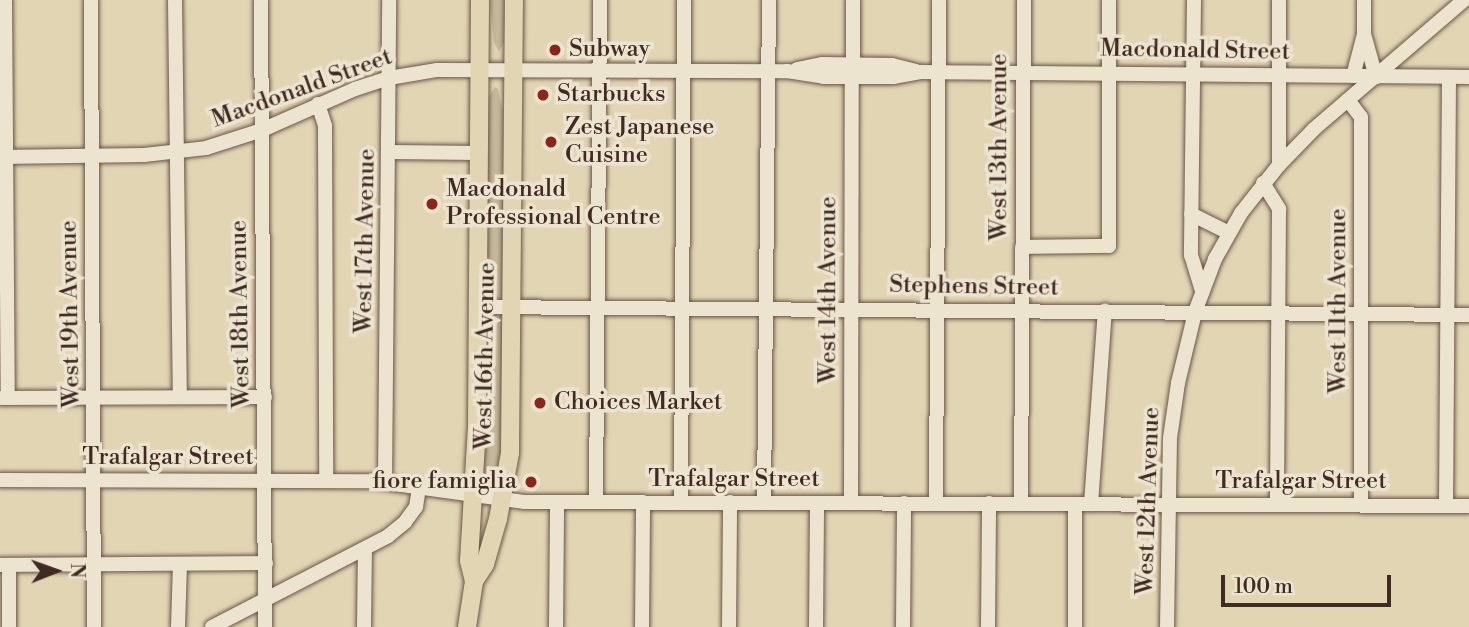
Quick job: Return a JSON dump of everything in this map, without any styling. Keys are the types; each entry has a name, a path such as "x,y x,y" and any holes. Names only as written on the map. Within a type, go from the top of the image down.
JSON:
{"main road":[{"name":"West 16th Avenue","path":"467,627 474,581 469,561 474,496 478,307 480,0"},
{"name":"West 16th Avenue","path":"474,581 485,564 502,499 511,431 514,0"}],"street":[{"path":"5,0 4,398 265,397"},
{"name":"West 19th Avenue","path":"91,0 96,481 94,627"},
{"path":"175,0 180,397"},
{"name":"West 18th Avenue","path":"261,0 265,627"},
{"name":"West 17th Avenue","path":"385,482 390,152 389,0"},
{"path":"596,502 600,0"},
{"path":"681,502 684,0"},
{"path":"764,502 769,0"},
{"name":"West 14th Avenue","path":"851,503 853,0"},
{"path":"936,503 939,0"},
{"name":"West 13th Avenue","path":"1021,503 1024,0"},
{"path":"1022,247 1109,246 1109,0"},
{"path":"1194,0 1191,255 1202,292"},
{"path":"1279,0 1279,165"},
{"path":"1353,76 1364,34 1364,0"},
{"name":"West 12th Avenue","path":"1167,627 1170,438 1178,383 1195,312 1229,233 1279,165 1348,100 1464,0"},
{"path":"1364,34 1376,77"},
{"name":"Macdonald Street","path":"3,157 177,153 232,142 318,104 389,78 419,72 513,68 787,71 822,64 853,71 892,65 920,72 1469,77"},
{"path":"1446,506 1449,76"},
{"name":"West 11th Avenue","path":"1348,100 1361,117 1361,505"},
{"path":"318,104 325,126 326,481"},
{"path":"390,152 479,153"},
{"path":"1264,183 1279,209 1276,313 1277,505"},
{"path":"1191,214 1229,233"},
{"name":"Stephens Street","path":"478,307 1469,315"},
{"path":"1091,504 1105,312"},
{"name":"Trafalgar Street","path":"0,480 385,482 474,496 557,502 1469,506"},
{"path":"212,627 365,550 405,522 416,507 419,488"},
{"path":"556,627 557,502"},
{"path":"642,627 643,502"},
{"path":"729,627 730,502"},
{"path":"816,627 817,502"},
{"path":"903,627 904,503"},
{"path":"989,503 989,627"},
{"path":"1075,504 1075,627"},
{"path":"364,627 365,550"},
{"path":"9,627 4,565 266,563"},
{"path":"178,627 180,564"}],"shaded area":[{"path":"490,0 508,0 506,39 499,51 494,43"},
{"path":"495,87 498,89 503,112 507,244 503,296 495,299 485,293 488,98"},
{"path":"495,314 503,317 506,441 497,484 492,488 483,482 484,324 488,317"}],"place":[{"name":"Subway","path":"555,50"},
{"name":"Starbucks","path":"543,95"},
{"name":"Zest Japanese Cuisine","path":"551,142"},
{"name":"Macdonald Professional Centre","path":"432,204"},
{"name":"Choices Market","path":"540,403"},
{"name":"fiore famiglia","path":"531,482"}]}
